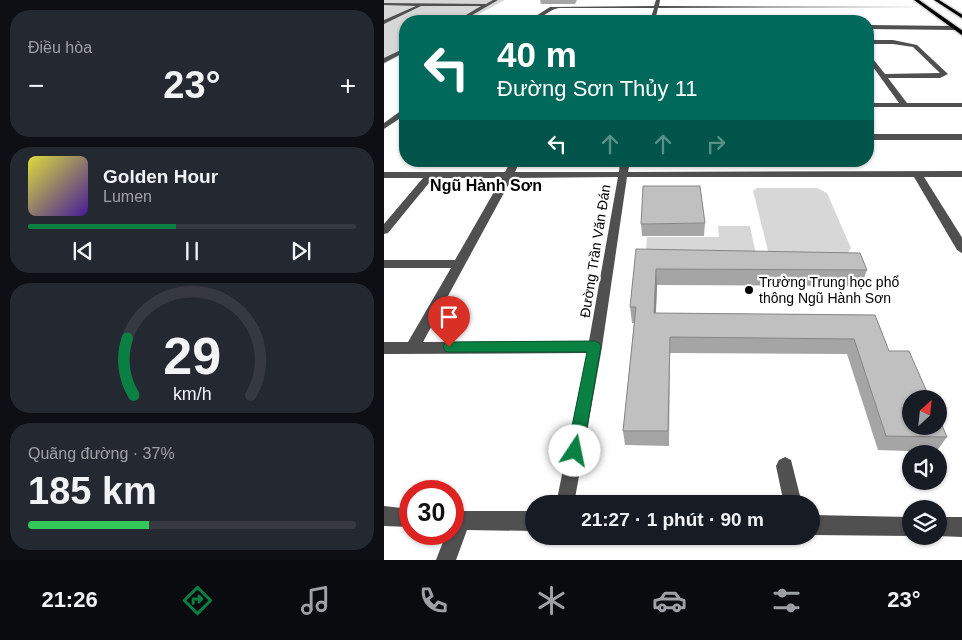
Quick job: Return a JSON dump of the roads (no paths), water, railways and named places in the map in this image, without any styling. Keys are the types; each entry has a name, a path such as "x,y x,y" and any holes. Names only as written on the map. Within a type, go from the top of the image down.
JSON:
{"main road":[{"path":"916,0 962,34"},
{"path":"936,0 962,18"}],"street":[{"path":"400,15 433,0"},
{"path":"470,15 496,0"},
{"path":"654,15 658,0"},
{"path":"722,0 724,7"},
{"path":"800,0 805,7"},
{"path":"384,4 488,5"},
{"path":"540,15 553,7 926,7"},
{"path":"384,22 399,15"},
{"path":"874,27 955,28"},
{"path":"874,42 893,42 915,46 945,74 940,76 882,76"},
{"path":"384,61 399,53"},
{"path":"874,65 905,105"},
{"path":"874,105 962,105"},
{"path":"385,125 399,116"},
{"path":"385,125 399,124"},
{"path":"874,137 962,137"},
{"path":"413,347 513,167"},
{"name":"Đường Trần Văn Đán","path":"567,495 595,346 624,167"},
{"path":"727,167 728,174"},
{"path":"384,174 962,174"},
{"path":"385,228 431,174"},
{"path":"917,174 962,250"},
{"path":"384,264 459,264"},
{"path":"384,348 595,346"},
{"path":"785,466 791,495"},
{"path":"384,516 399,517"},
{"path":"464,520 525,521"},
{"path":"820,525 902,526"},
{"path":"947,527 962,527"},
{"path":"446,560 450,545"}],"place":[{"name":"Trường Trung học phổ thông Ngũ Hành Sơn","path":"749,290"}],"district":[{"name":"Ngũ Hành Sơn","path":"486,185"}]}
